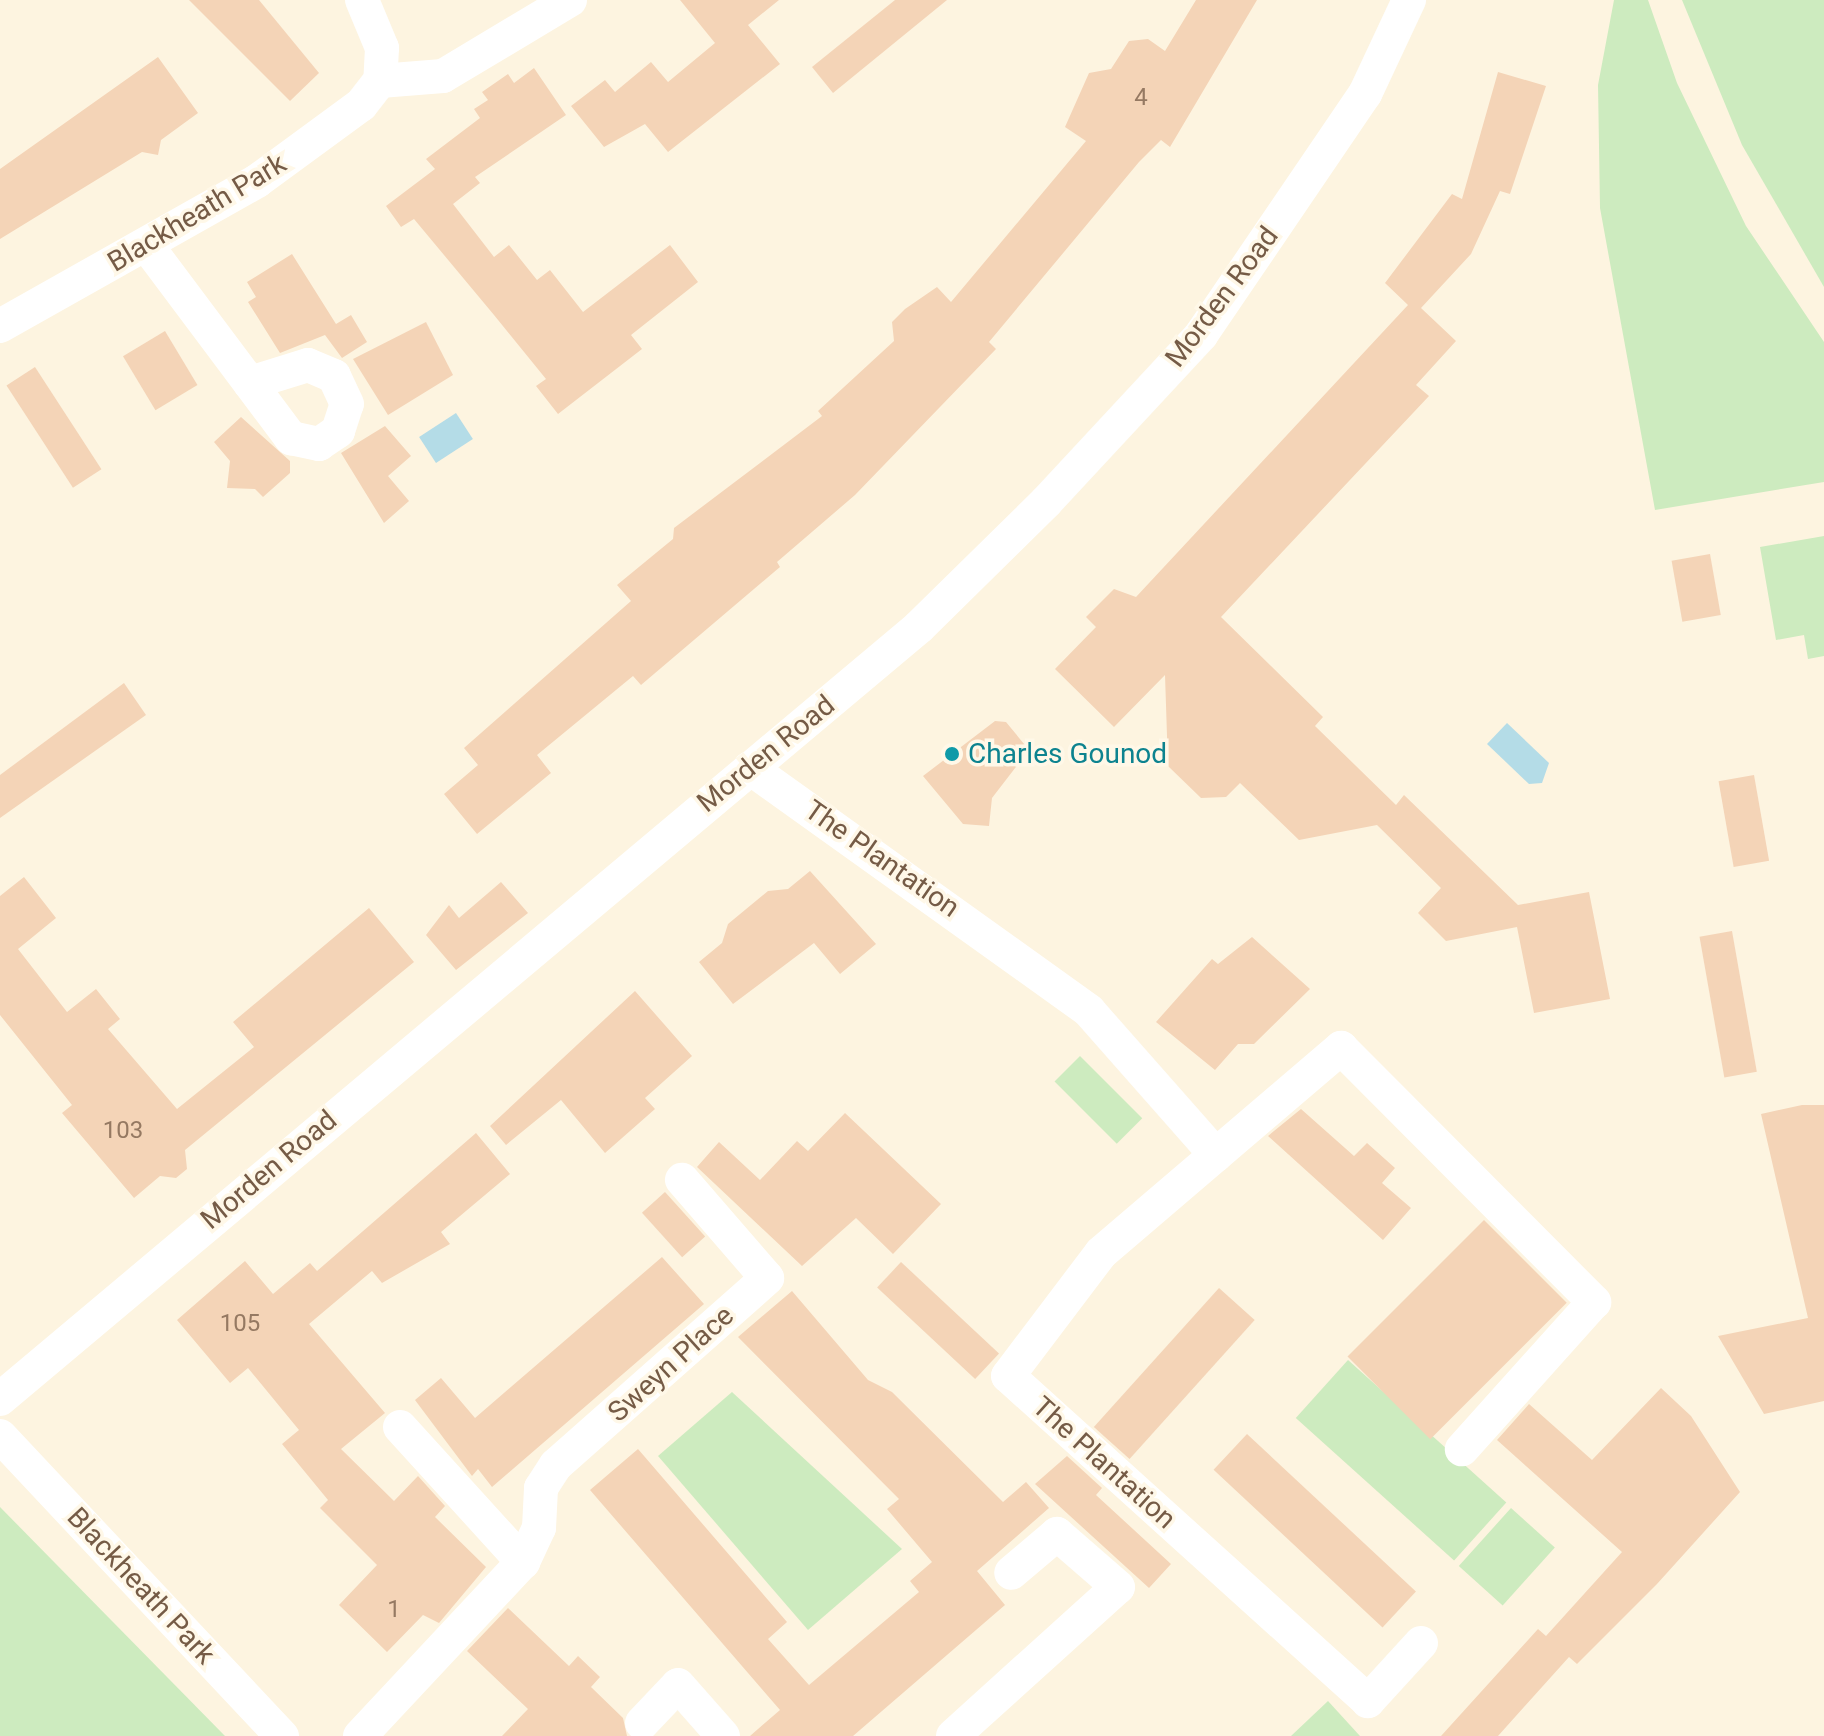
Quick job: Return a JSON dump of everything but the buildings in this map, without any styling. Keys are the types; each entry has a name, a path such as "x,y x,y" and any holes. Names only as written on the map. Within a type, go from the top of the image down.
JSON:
{"street":[{"path":"362,0 382,48 380,81 443,76 570,0"},
{"name":"Morden Road","path":"0,1399 919,627 1201,335 1365,94 1409,0"},
{"name":"Blackheath Park","path":"0,326 148,247 257,181 361,105 380,81"},
{"path":"148,247 250,383"},
{"name":"The Plantation","path":"750,768 1089,1011 1216,1155"},
{"name":"The Plantation","path":"1421,1643 1368,1701 1008,1376 1101,1253 1341,1048 1594,1302 1462,1449"},
{"name":"Sweyn Place","path":"360,1736 523,1562 539,1528 541,1488 556,1465 767,1278 682,1180"},
{"path":"400,1427 523,1562"},
{"name":"Blackheath Park","path":"0,1436 282,1736"},
{"path":"953,1736 1118,1587 1057,1534 1011,1573"},
{"path":"642,1723 678,1685 723,1736"}],"green space":[{"path":"1614,0 1648,0 1677,83 1746,226 1824,342 1824,482 1655,510 1600,208 1598,85"},
{"path":"1682,0 1824,0 1824,287 1742,145"},
{"path":"1824,536 1824,656 1808,659 1804,635 1776,640 1760,547"},
{"path":"1080,1056 1142,1118 1117,1144 1055,1081"},
{"path":"1348,1360 1506,1503 1454,1560 1296,1418"},
{"path":"732,1392 902,1549 808,1630 658,1456"},
{"path":"0,1507 225,1736 0,1736"},
{"path":"1511,1508 1555,1547 1503,1605 1459,1566"},
{"path":"1328,1701 1360,1736 1291,1736"}],"water":[{"path":"456,413 473,439 436,463 419,437"},
{"path":"1507,723 1549,763 1542,783 1529,784 1487,744"}],"place":[{"name":"Charles Gounod","path":"952,754"}]}
